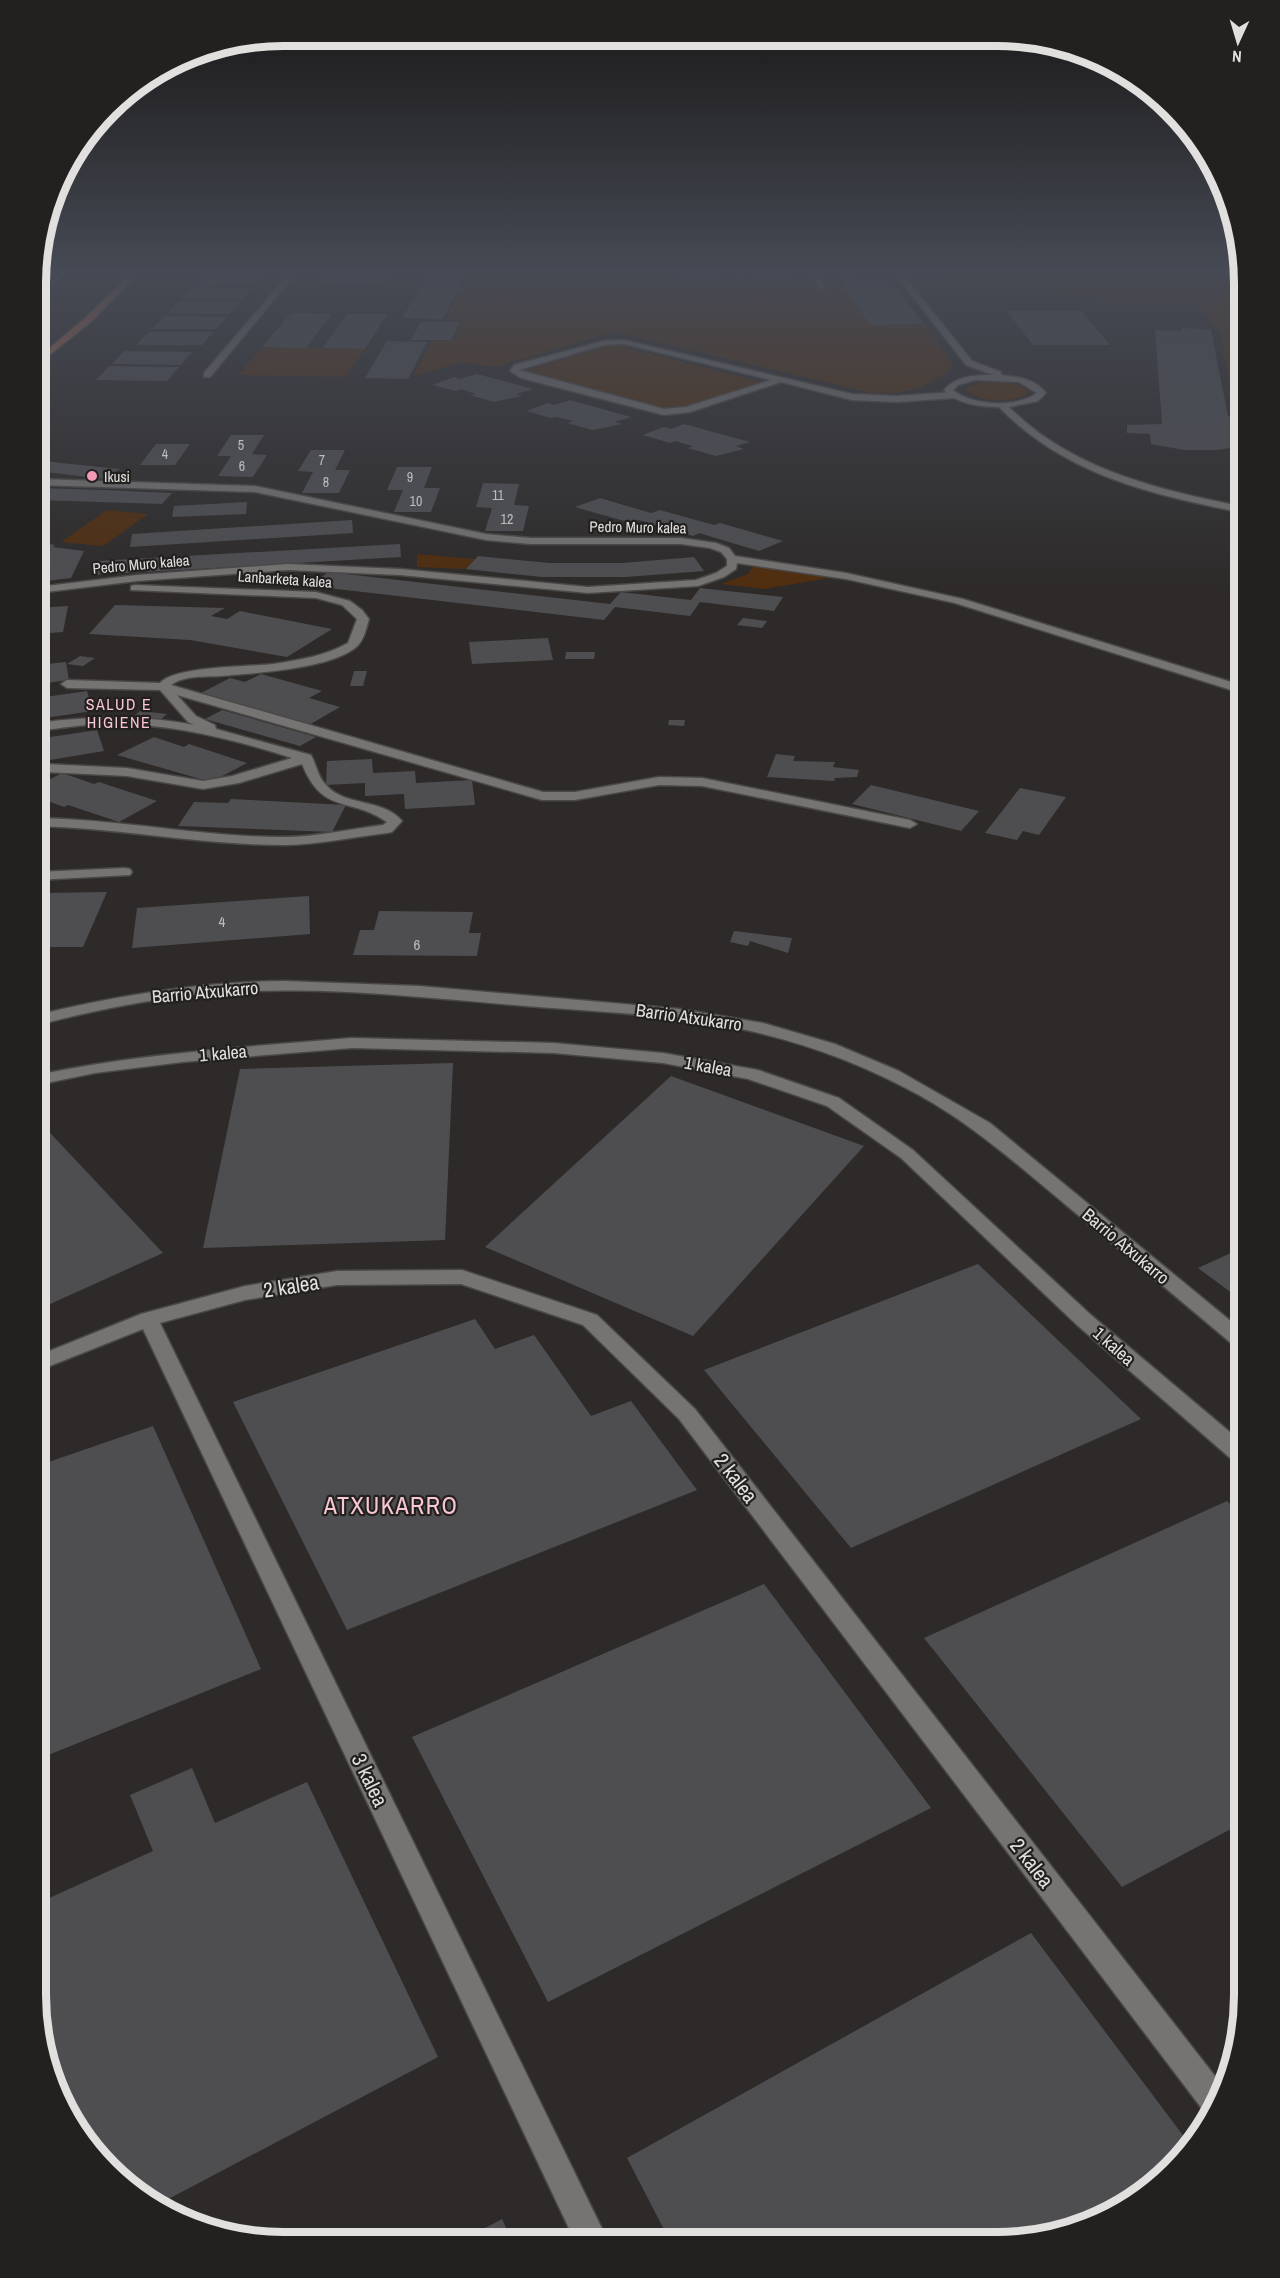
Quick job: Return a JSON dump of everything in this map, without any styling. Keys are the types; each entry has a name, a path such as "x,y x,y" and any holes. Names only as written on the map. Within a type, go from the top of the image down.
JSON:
{"street":[{"path":"529,377 664,412 687,410 780,380"},
{"path":"769,377 863,398 954,395 974,402 1001,404 1026,402 1041,396 1038,388 1007,377"},
{"path":"954,395 948,388 963,377"},
{"path":"959,381 984,378 1014,380"},
{"path":"1001,404 1013,419 1037,440 1063,455 1135,483 1234,508"},
{"name":"Pedro Muro kalea","path":"46,482 255,489 486,537 531,541 681,541 712,545 725,550 732,559 732,567 720,575 698,583 632,588 539,587 400,572 288,567 137,578 60,587"},
{"path":"732,559 861,577 914,589 1234,687"},
{"name":"Lanbarketa kalea","path":"46,589 60,587 308,594 334,598 356,608 363,619 360,633 352,645 323,658 273,667 184,675 166,683 164,687"},
{"path":"67,684 164,687 542,796 575,796 659,781 702,782 910,824"},
{"path":"164,687 192,719 225,735"},
{"path":"46,726 116,720 225,735 306,758 322,789 350,802 387,813 395,821 387,829 285,840 199,837 86,823 46,822"},
{"path":"46,768 127,772 203,785 234,780 306,758"},
{"path":"46,876 125,872"},
{"name":"Barrio Atxukarro","path":"46,1018 158,995 228,987 294,986 435,992 622,1008 729,1021 787,1035 833,1048 910,1081 940,1097 984,1127 1234,1335"},
{"name":"1 kalea","path":"46,1078 95,1068 183,1057 352,1043 555,1048 663,1058 752,1074 833,1102 907,1154 1084,1320 1234,1448"},
{"name":"2 kalea","path":"46,1360 148,1319 245,1293 337,1278 462,1277 590,1320 687,1414 1211,2095"},
{"name":"3 kalea","path":"148,1319 588,2232"}],"shaded area":[{"path":"540,377 743,377 761,382 672,410 664,410"},
{"path":"805,377 940,377 919,388 895,393 871,393"},
{"path":"1229,377 1234,377 1234,405"},
{"path":"1002,382 1021,386 1028,393 1015,399 988,400 979,398 966,390 979,383"},
{"path":"107,510 148,514 103,546 61,542"},
{"path":"417,554 475,559 466,569 417,567"},
{"path":"754,565 833,577 765,589 721,584 748,574"}],"building":[{"path":"99,377 170,377 167,381 96,380"},
{"path":"365,377 409,377 408,379"},
{"path":"453,377 489,377 533,389 516,394 522,396 494,402 470,395 476,394 461,389 455,391 432,385"},
{"path":"1159,377 1220,377 1228,416 1234,418 1234,447 1184,450 1151,444 1150,434 1127,433 1127,425 1162,424"},
{"path":"570,400 631,417 615,422 622,424 593,430 567,423 573,421 526,411 548,403 554,405"},
{"path":"684,424 750,442 736,446 744,449 716,456 688,448 693,446 675,441 670,443 643,435 664,427 671,429"},
{"path":"231,435 264,435 252,454 267,455 253,477 218,476 231,456 217,456"},
{"path":"156,444 190,444 175,465 140,465"},
{"path":"311,450 345,450 335,470 350,470 339,493 302,493 313,472 298,471"},
{"path":"46,461 120,469 103,479 46,472"},
{"path":"397,467 432,467 424,488 440,488 431,512 394,512 403,490 387,490"},
{"path":"483,483 519,484 514,505 529,506 523,531 485,531 492,508 476,507"},
{"path":"46,488 172,493 162,504 46,500"},
{"path":"600,498 651,513 660,510 714,525 720,523 783,541 759,551 699,533 693,536 639,520 631,523 575,507"},
{"path":"247,502 246,514 172,517 174,506"},
{"path":"352,520 353,533 130,547 132,534"},
{"path":"46,543 55,545 53,547 84,551 71,578 46,581"},
{"path":"400,544 401,557 93,575 97,561"},
{"path":"478,556 549,563 622,563 694,557 704,571 626,577 542,577 466,569"},
{"path":"328,572 610,604 621,592 691,600 700,588 783,597 774,611 700,602 690,616 615,607 604,620 311,586"},
{"path":"115,605 225,608 211,616 227,619 240,611 332,629 287,657 190,640 89,634"},
{"path":"68,606 63,632 46,633 46,607"},
{"path":"743,618 767,621 762,628 737,625"},
{"path":"548,638 553,660 472,664 469,642"},
{"path":"566,652 595,652 594,659 565,659"},
{"path":"80,656 95,658 83,666 67,664"},
{"path":"66,662 69,680 46,683 46,664"},
{"path":"354,671 367,671 363,686 350,686"},
{"path":"261,674 322,691 309,698 340,707 309,725 199,694 230,678 245,682"},
{"path":"87,691 93,711 46,718 46,697"},
{"path":"222,710 316,737 300,746 205,719"},
{"path":"140,711 167,714 159,721 133,717"},
{"path":"669,720 685,720 684,726 668,725"},
{"path":"97,730 104,751 46,761 46,738"},
{"path":"154,737 184,747 189,744 247,763 211,782 117,755"},
{"path":"776,754 795,756 793,761 835,762 833,767 859,770 857,777 835,778 834,781 767,777"},
{"path":"372,759 373,773 415,771 416,783 472,780 475,805 405,809 404,794 365,796 365,783 326,785 327,761"},
{"path":"62,773 94,784 99,782 157,801 119,822 46,800 46,781"},
{"path":"871,785 979,811 961,831 852,804"},
{"path":"1020,788 1066,797 1039,835 1023,831 1017,840 985,833"},
{"path":"231,799 346,805 332,832 178,826 194,802 228,803"},
{"path":"107,892 83,947 46,947 46,893"},
{"path":"309,896 310,934 132,948 137,908"},
{"path":"379,911 473,912 469,933 481,933 477,956 353,955 360,930 374,930"},
{"path":"734,931 792,938 788,953 750,941 748,946 730,942"},
{"path":"453,1063 445,1240 203,1248 240,1069"},
{"path":"671,1076 864,1146 693,1336 485,1247"},
{"path":"46,1129 163,1253 46,1306"},
{"path":"1234,1252 1234,1295 1198,1268"},
{"path":"978,1264 1141,1419 851,1548 704,1370"},
{"path":"475,1319 495,1349 534,1335 591,1416 631,1401 697,1490 347,1630 233,1402"},
{"path":"153,1426 261,1669 46,1756 46,1463"},
{"path":"1227,1501 1234,1508 1234,1827 1122,1887 924,1638"},
{"path":"764,1584 931,1808 548,2002 412,1737"},
{"path":"192,1768 215,1823 307,1782 438,2057 166,2200 127,2173 105,2151 78,2113 59,2070 51,2040 47,2010 46,1899 153,1851 130,1795"},
{"path":"1031,1933 1185,2138 1153,2173 1115,2200 1101,2207 1072,2219 1042,2227 996,2232 665,2232 627,2158"},
{"path":"502,2219 508,2232 478,2232"}],"place":[{"name":"Ikusi","path":"92,476"}],"district":[{"name":"SALUD E HIGIENE","path":"119,713"},
{"name":"ATXUKARRO","path":"391,1505"}]}
